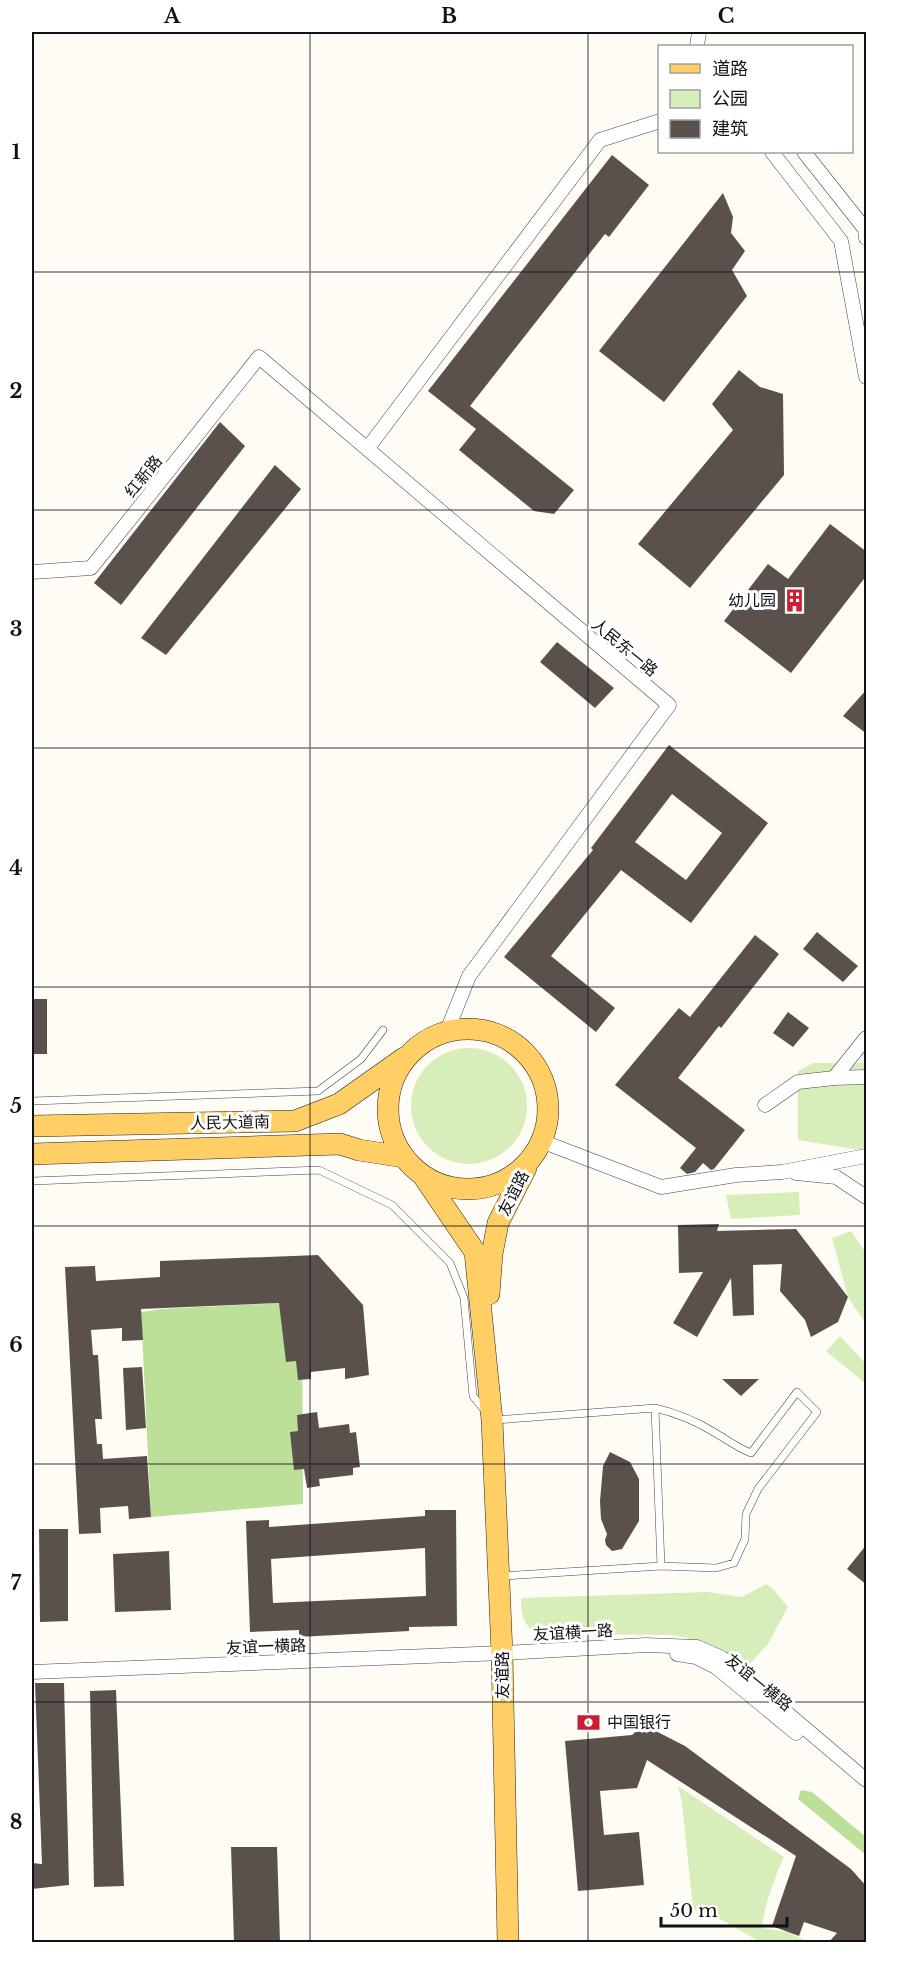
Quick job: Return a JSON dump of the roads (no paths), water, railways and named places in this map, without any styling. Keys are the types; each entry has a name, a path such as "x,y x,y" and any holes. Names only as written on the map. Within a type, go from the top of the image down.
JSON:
{"main road":[{"path":"472,1028 497,1034 519,1047 536,1066 546,1090 548,1116 536,1150 514,1175 493,1185 469,1189 458,1188 424,1177 404,1158 393,1138 388,1116 389,1094 396,1072 409,1054 426,1040 447,1031 472,1028"},
{"name":"人民大道南","path":"32,1126 295,1121 339,1104 409,1054"},
{"name":"人民大道南","path":"32,1154 340,1144 359,1150 404,1158"},
{"name":"友谊路","path":"508,1942 500,1576 489,1300 492,1254 498,1223 536,1150"},
{"name":"友谊路","path":"424,1177 475,1252 492,1414"}],"street":[{"path":"367,449 600,140 658,122"},
{"path":"773,153 841,241 867,377"},
{"path":"805,153 865,229 867,238"},
{"name":"人民东一路","path":"259,357 669,705 469,975 447,1031"},
{"name":"红新路","path":"32,572 91,568 259,357"},
{"path":"834,1078 867,1038"},
{"path":"765,1105 798,1082 867,1077"},
{"path":"536,1150 662,1187 736,1175 782,1172 867,1156"},
{"path":"782,1172 836,1177 867,1197"},
{"name":"友谊横一路","path":"502,1657 646,1645"},
{"name":"友谊一横路","path":"646,1645 697,1647 722,1658 867,1780"},
{"name":"友谊一横路","path":"32,1672 658,1651 696,1657 716,1667 867,1791"}],"lane":[{"path":"32,1101 318,1091 361,1059 383,1030"},
{"path":"32,1181 319,1170 392,1205 450,1263 464,1298 473,1396 492,1414 655,1408 676,1413 715,1433 737,1448 751,1453 797,1392 817,1412 758,1489 746,1514 745,1539 734,1563 716,1568 661,1566 500,1576"},
{"path":"655,1408 661,1566"}],"place":[{"name":"幼儿园","path":"794,600"},
{"name":"中国银行","path":"589,1722"}]}
